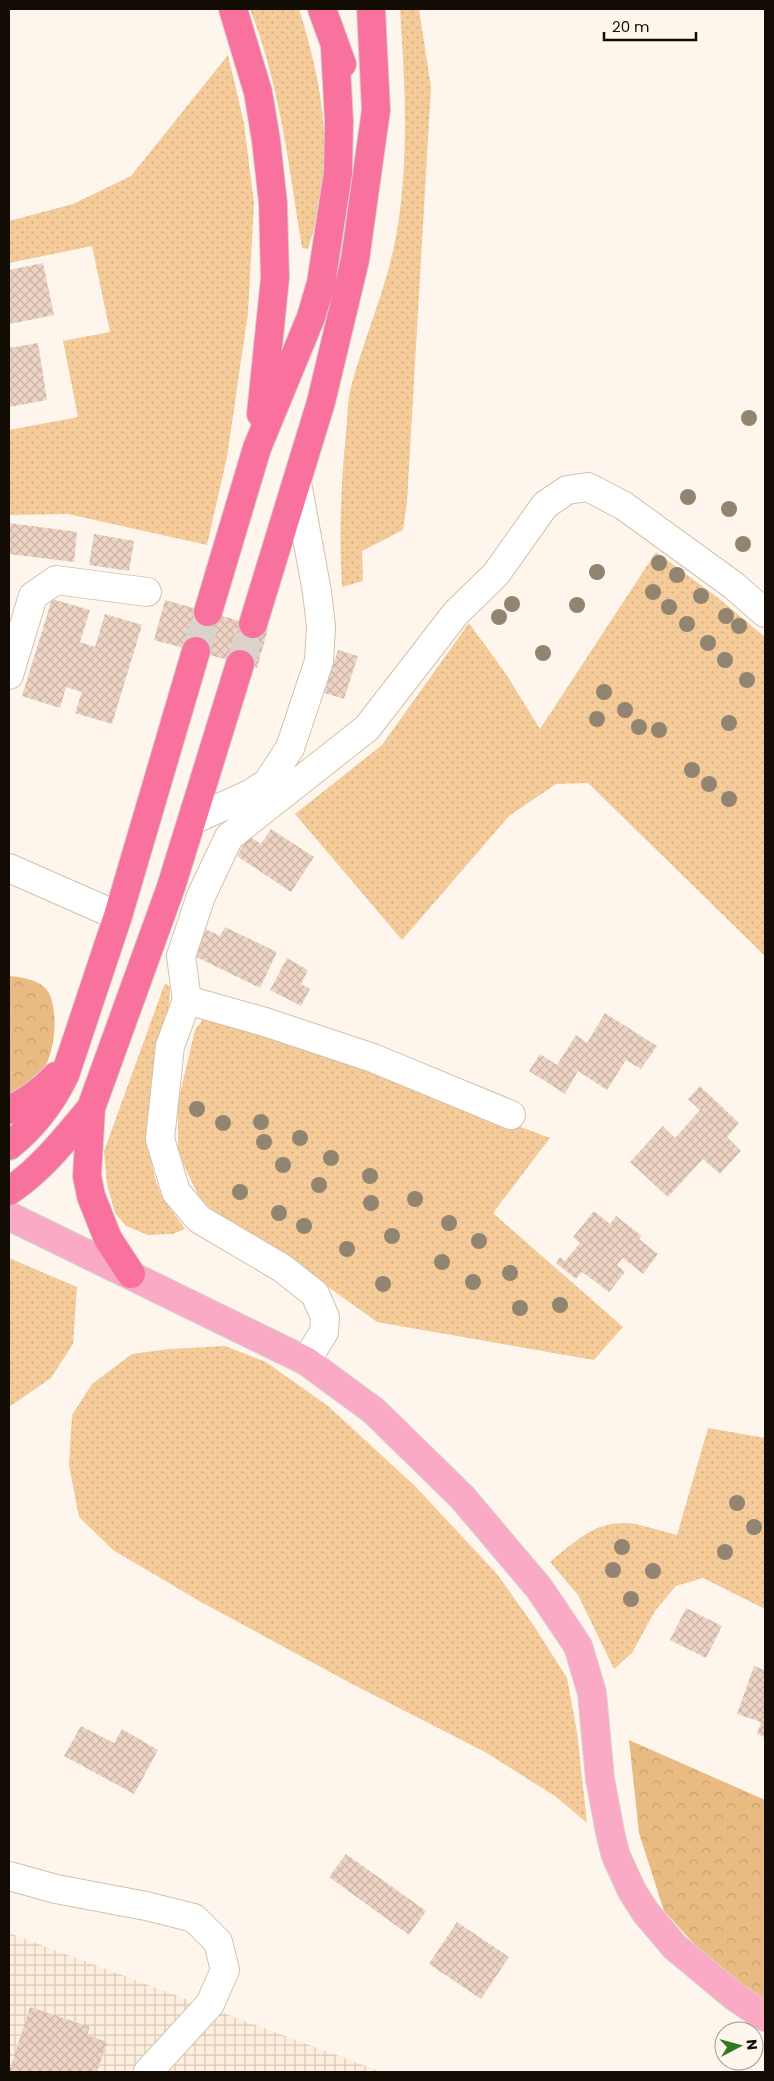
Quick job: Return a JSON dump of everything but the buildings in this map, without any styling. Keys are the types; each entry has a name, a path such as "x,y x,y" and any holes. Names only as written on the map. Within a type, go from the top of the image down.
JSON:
{"highway":[{"path":"233,9 258,92 273,203 276,278 257,448"},
{"path":"322,9 359,110 369,154"},
{"path":"252,624 321,402 355,260 376,110 372,9"},
{"path":"208,612 257,448 311,317 320,283 338,173 339,121 336,47"},
{"path":"9,1146 32,1127 55,1096 73,1053 118,916 196,651"},
{"path":"131,1274 108,1239 91,1196 87,1168 91,1108 168,897 240,664"},
{"path":"9,1110 26,1102 40,1092 55,1077 73,1053"},
{"path":"9,1191 25,1181 91,1108"}],"main road":[{"path":"9,1216 306,1361 374,1411 462,1497 539,1588 578,1646 592,1693 600,1779 611,1836 616,1856 632,1891 658,1929 675,1947 735,1997 765,2017"}],"street":[{"path":"193,820 250,794 267,783 290,748 319,661 321,626 317,592 297,483"},
{"path":"306,1361 324,1332 325,1316 315,1294 282,1268 199,1219 176,1192 160,1139 170,1046 187,1000 181,956 201,896 229,837 367,728 456,612 496,574 545,505 567,490 588,487 624,506 733,584 765,613"},
{"path":"9,675 33,596 56,580 147,592"},
{"path":"9,868 118,916"},
{"path":"187,1000 265,1022 373,1058 511,1115"},
{"path":"9,1876 56,1889 146,1906 194,1918 218,1942 225,1970 210,2004 148,2072"}],"shaded area":[{"path":"250,9 299,9 308,40 321,99 324,128 324,158 317,218 308,249 302,248 288,157 276,97 269,67"},
{"path":"400,9 419,9 431,87 407,502 403,530 362,551 363,581 342,587 341,509 349,398 388,271 401,203 405,120"},
{"path":"228,55 244,123 254,203 248,313 227,457 207,545 68,514 9,515 9,430 78,417 63,341 110,332 92,246 9,263 9,221 73,204 131,176"},
{"path":"656,552 717,597 765,637 765,956 588,783 556,784 509,816 402,940 295,814 382,745 469,623 506,674 540,729"},
{"path":"165,983 170,987 169,1002 152,1105 150,1146 152,1166 157,1184 165,1201 185,1229 173,1234 148,1235 126,1226 115,1213 107,1184 104,1151"},
{"path":"204,1018 234,1020 550,1138 493,1213 623,1327 594,1360 377,1322 317,1279 223,1221 199,1197 178,1153 178,1102 195,1030"},
{"path":"9,1258 77,1287 73,1344 51,1378 9,1407"},
{"path":"225,1346 266,1362 328,1406 415,1486 497,1574 534,1626 567,1678 577,1732 587,1823 555,1796 485,1752 354,1685 201,1602 113,1550 79,1517 69,1465 72,1415 92,1384 132,1354 169,1349"},
{"path":"708,1428 765,1438 765,1609 703,1578 676,1586 655,1611 632,1653 614,1669 578,1595 550,1562 580,1538 601,1527 613,1524 640,1525 677,1535"},
{"path":"9,1933 382,2072 9,2072"}],"green space":[{"path":"9,976 37,982 46,989 52,1002 55,1022 53,1044 42,1072 31,1083 9,1098"},
{"path":"629,1740 765,1800 765,2007 730,1983 664,1911 639,1833"}],"tunnel":[{"path":"196,651 208,612"},
{"path":"240,664 253,624"}]}
